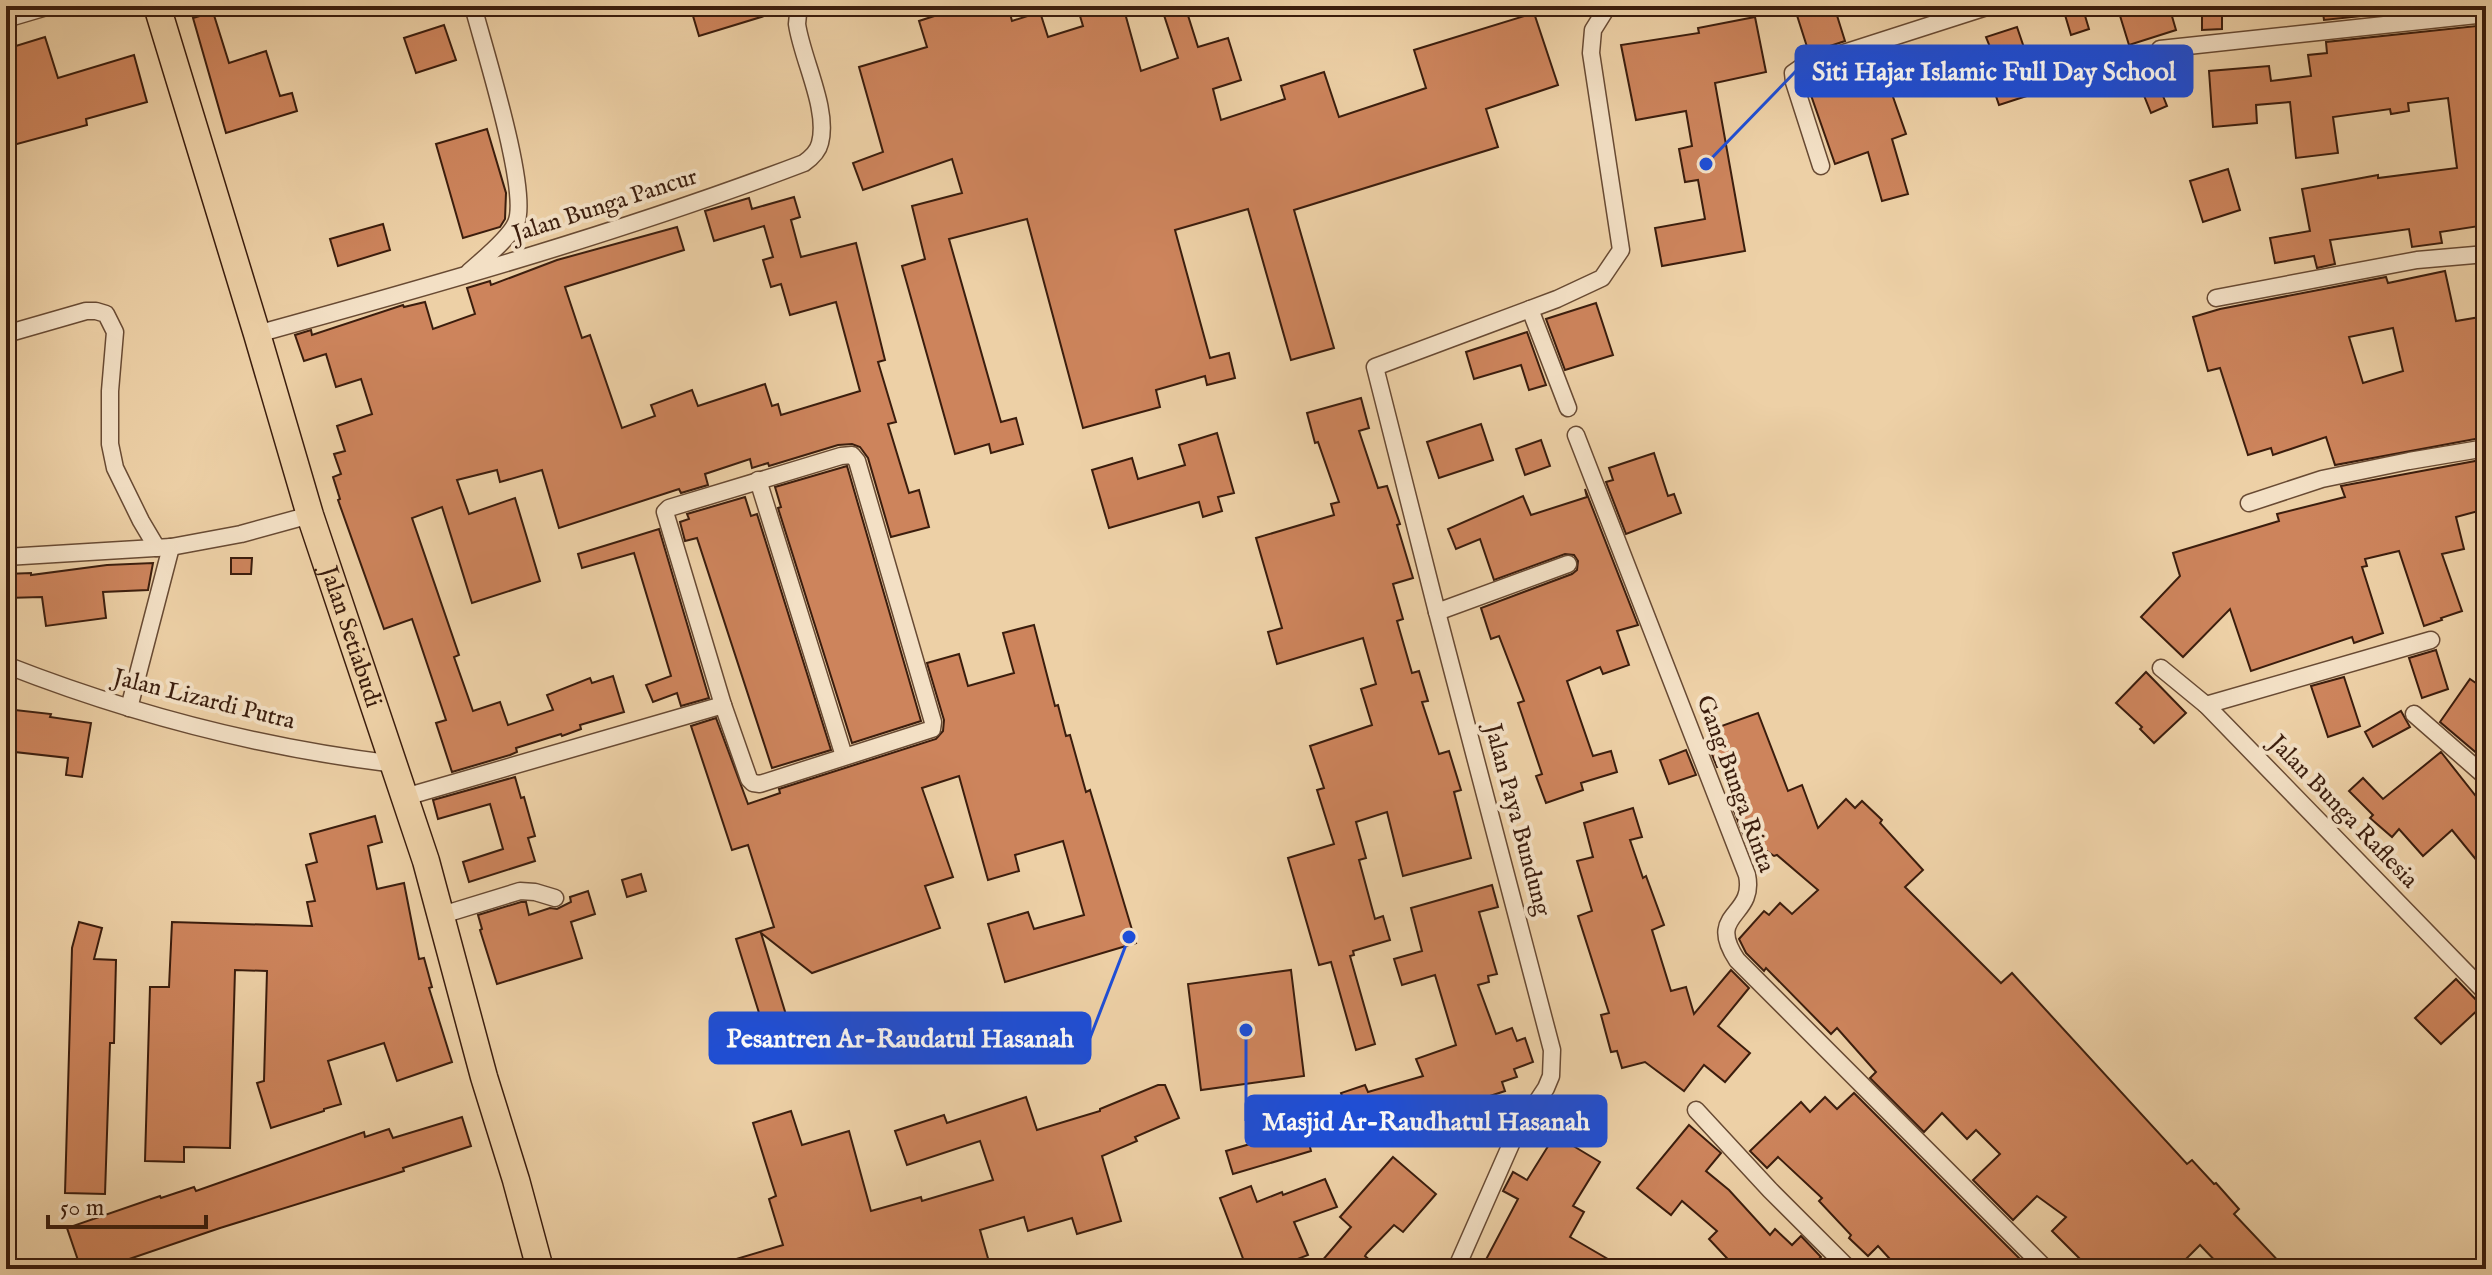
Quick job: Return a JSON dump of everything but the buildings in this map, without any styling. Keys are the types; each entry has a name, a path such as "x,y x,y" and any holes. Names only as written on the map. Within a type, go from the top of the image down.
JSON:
{"main road":[{"name":"Jalan Setiabudi","path":"157,6 310,515 395,764 442,915 484,1077 540,1269"}],"street":[{"path":"6,19 50,6"},
{"path":"465,276 515,226 519,207 512,153 473,6"},
{"path":"1568,408 1530,309 1602,278 1621,250 1591,53 1593,30 1608,6"},
{"path":"1821,166 1793,73 1803,66 1990,6"},
{"name":"Jalan Bunga Pancur","path":"257,334 465,276 641,222 804,163 814,156 820,143 821,123 799,40 799,9"},
{"path":"2160,49 2486,14"},
{"path":"2216,298 2417,260 2486,254"},
{"name":"Jalan Paya Bundung","path":"1456,1269 1515,1135 1546,1088 1551,1076 1552,1050 1375,367 1530,309"},
{"path":"6,334 86,311 106,314 115,332 110,444 115,468 141,521 164,548"},
{"name":"Gang Bunga Rinta","path":"1576,435 1747,875 1748,893 1725,930 1729,949 2046,1269"},
{"path":"2249,503 2322,479 2486,448"},
{"path":"852,455 857,461 933,726 928,732 760,784 749,779 723,705 665,512 669,508 758,480 852,455"},
{"path":"758,480 844,756"},
{"path":"6,557 164,548 241,534 310,515"},
{"path":"129,708 164,548"},
{"path":"1437,612 1568,564"},
{"path":"2206,705 2431,640"},
{"name":"Jalan Lizardi Putra","path":"6,665 129,708 251,739 337,757 395,764"},
{"name":"Jalan Bunga Raflesia","path":"2161,668 2206,705 2486,993"},
{"path":"405,797 723,705"},
{"path":"2414,714 2486,777"},
{"path":"442,915 520,891 555,898"},
{"path":"1696,1110 1779,1200 1849,1269"}],"place":[{"name":"Siti Hajar Islamic Full Day School","path":"1706,164"},
{"name":"Pesantren Ar-Raudatul Hasanah","path":"1129,937"},
{"name":"Masjid Ar-Raudhatul Hasanah","path":"1246,1030"}]}
